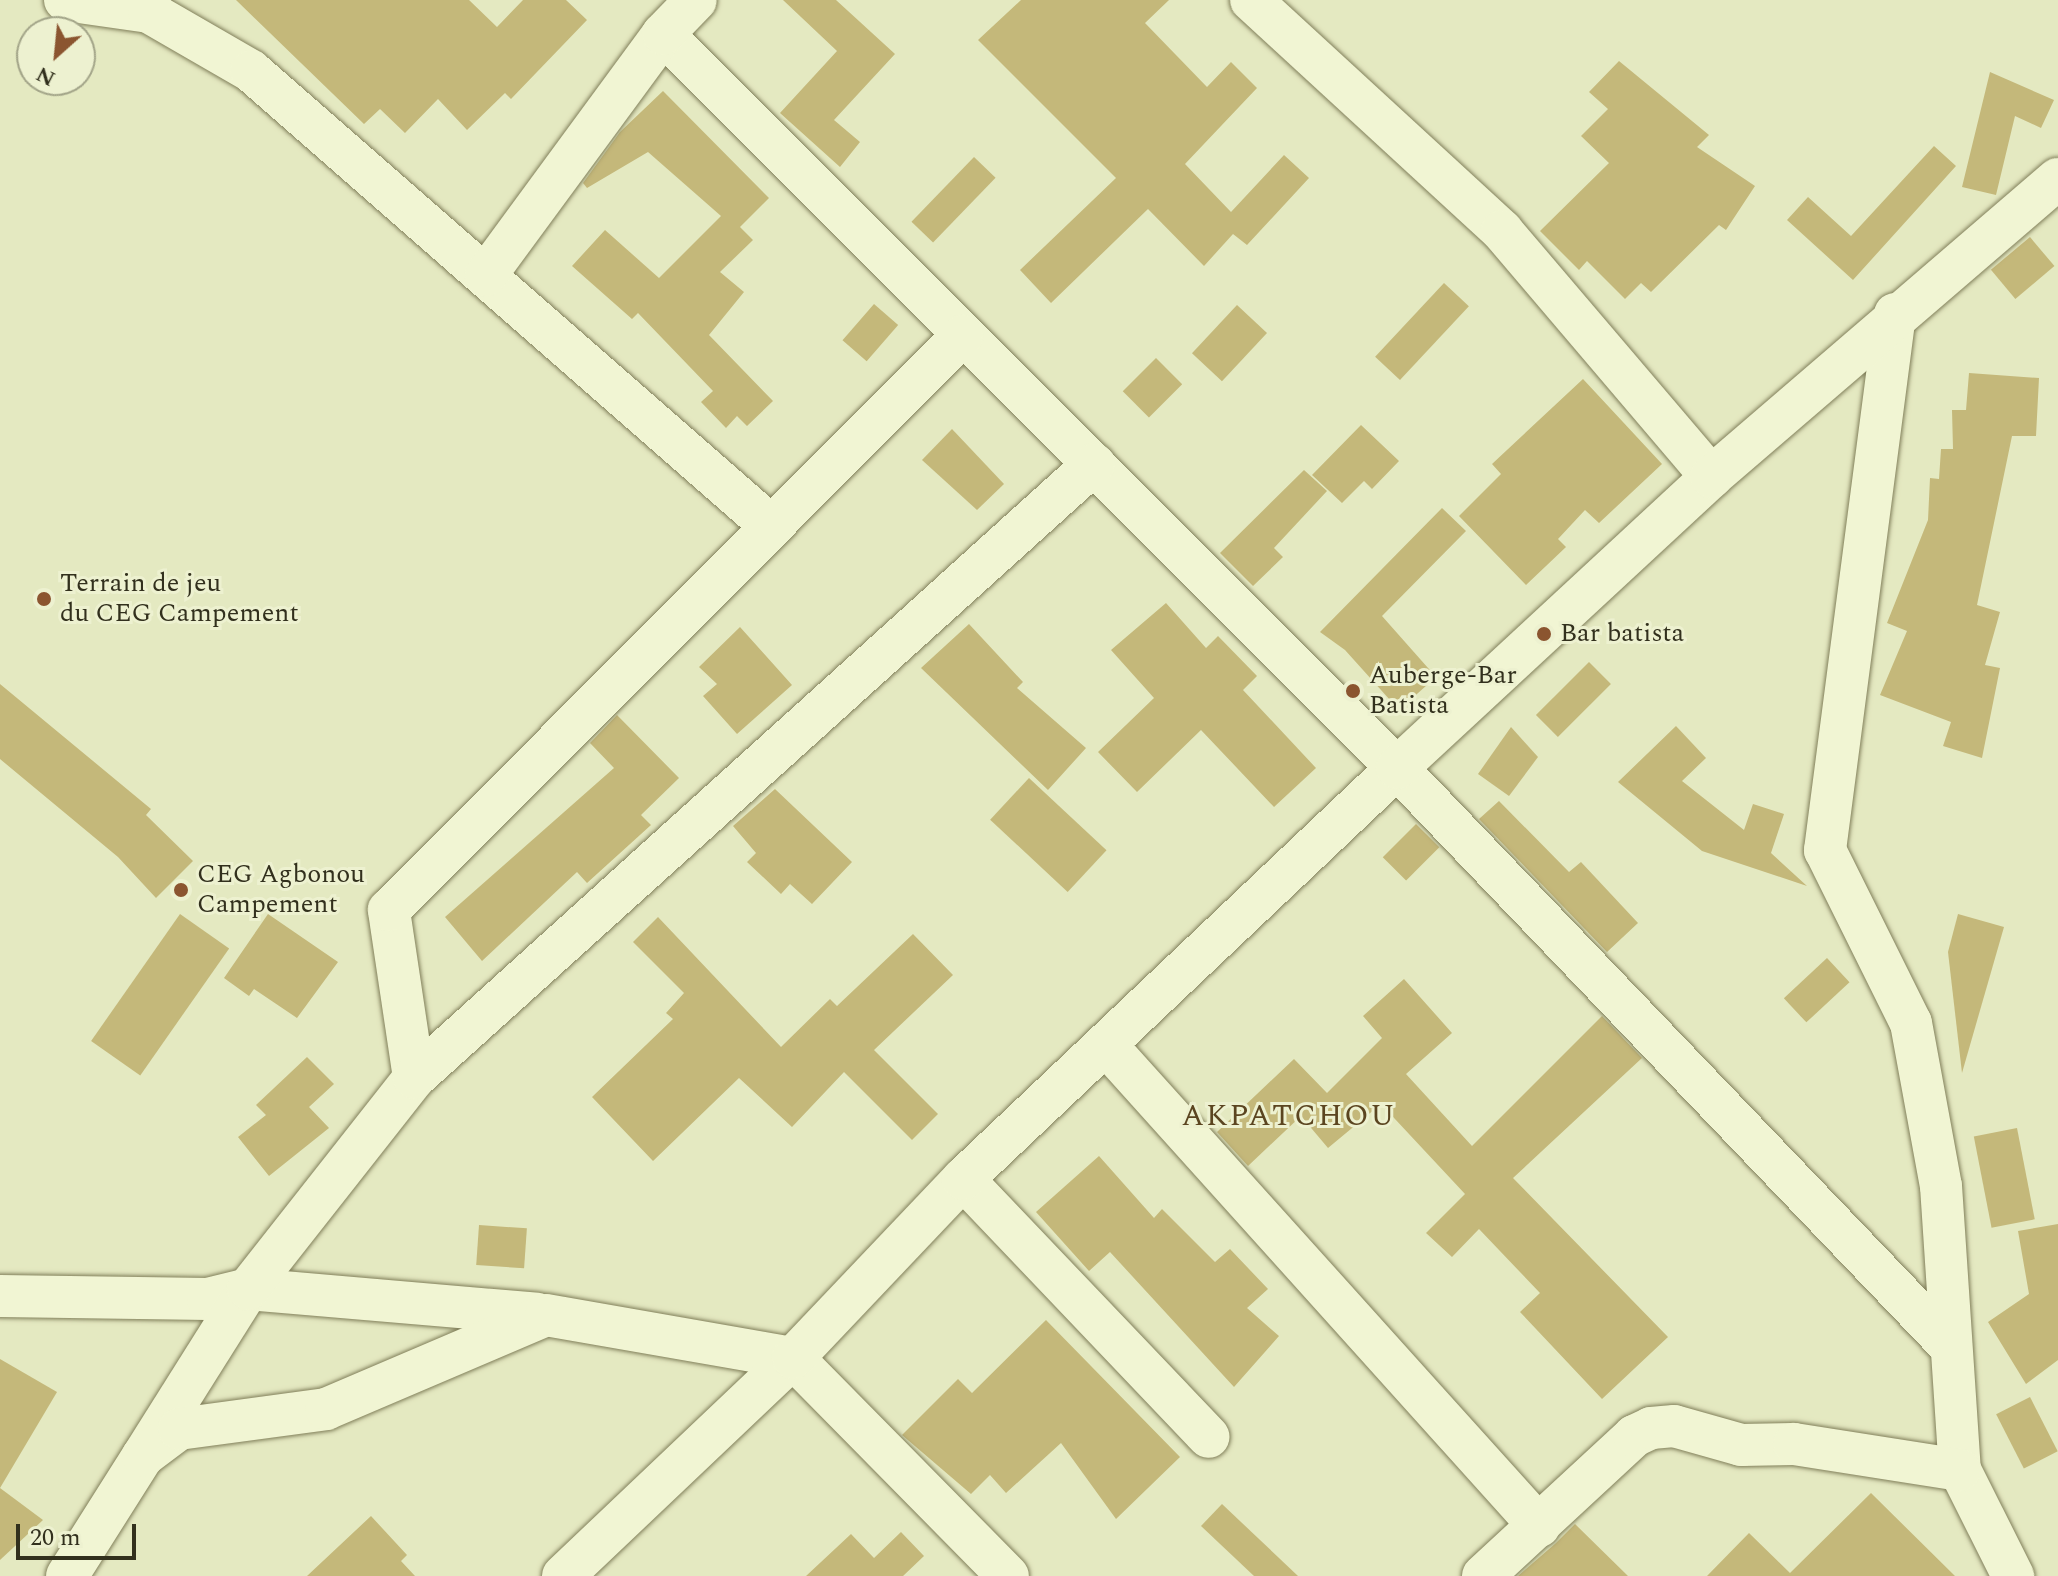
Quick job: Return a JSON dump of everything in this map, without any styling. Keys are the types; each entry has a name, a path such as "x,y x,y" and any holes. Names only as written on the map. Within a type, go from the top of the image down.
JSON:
{"street":[{"path":"65,0 150,6 251,71 772,527"},
{"path":"486,275 663,34 696,0"},
{"path":"1251,0 1502,231 1711,477"},
{"path":"663,34 1397,768 1951,1347"},
{"path":"563,1576 793,1358 963,1179 1107,1046 1397,768 1711,477 1895,314 2058,179"},
{"path":"1895,314 1825,850 1911,1023 1941,1186 1960,1470 2013,1576"},
{"path":"414,1078 389,910 962,336"},
{"path":"67,1576 248,1289 414,1078 1094,464"},
{"path":"1107,1046 1539,1526"},
{"path":"963,1179 1209,1437"},
{"path":"0,1296 208,1299 248,1289 546,1315 793,1358 1008,1576"},
{"path":"143,1456 179,1429 326,1409 546,1315"},
{"path":"1483,1576 1634,1436 1651,1428 1674,1426 1741,1445 1794,1444 1960,1470"}],"building":[{"path":"236,0 469,0 497,27 523,0 566,0 587,20 511,99 505,93 467,130 438,99 405,133 380,109 364,124"},
{"path":"783,0 836,0 895,54 834,120 860,142 840,167 780,113 837,51"},
{"path":"1021,0 1169,0 1145,23 1207,87 1231,62 1257,88 1185,164 1231,212 1284,155 1309,178 1247,245 1233,234 1204,266 1148,209 1051,303 1020,270 1116,178 978,40"},
{"path":"1619,61 1709,135 1697,147 1755,186 1726,230 1719,225 1651,292 1641,283 1625,299 1587,261 1579,270 1540,231 1609,163 1581,136 1608,109 1589,92"},
{"path":"1990,72 2054,100 2041,128 2015,116 1996,195 1962,187"},
{"path":"663,91 769,198 740,227 753,240 720,272 744,292 709,335 773,401 747,426 737,416 726,428 701,402 713,391 638,313 632,319 572,266 605,230 659,278 721,216 648,152 587,188 583,183 620,132"},
{"path":"1934,146 1956,166 1853,280 1787,220 1808,197 1851,236"},
{"path":"974,157 996,178 933,243 911,222"},
{"path":"2030,237 2054,266 2015,299 1991,270"},
{"path":"1444,283 1469,306 1400,380 1375,357"},
{"path":"874,304 898,325 867,361 843,340"},
{"path":"1237,305 1267,333 1222,381 1192,353"},
{"path":"1156,358 1182,384 1149,417 1123,391"},
{"path":"1969,373 2039,378 2036,436 2012,436 1977,605 2000,612 1985,665 2000,668 1982,758 1943,746 1951,722 1880,695 1907,631 1887,623 1928,520 1930,478 1939,479 1941,449 1953,449 1952,410 1966,410"},
{"path":"1583,379 1662,464 1599,523 1585,510 1558,539 1566,547 1526,585 1459,516 1501,474 1492,464"},
{"path":"1361,425 1399,461 1372,489 1364,481 1342,503 1312,475"},
{"path":"952,429 1004,484 977,510 922,460"},
{"path":"1304,470 1327,491 1274,548 1283,557 1253,586 1220,553"},
{"path":"1442,508 1466,531 1382,616 1436,677 1399,710 1345,650 1320,632"},
{"path":"1166,603 1206,648 1218,636 1257,676 1243,690 1316,768 1274,807 1201,730 1137,792 1098,752 1154,698 1111,650"},
{"path":"969,624 1023,682 1017,688 1086,748 1048,790 921,668"},
{"path":"740,627 792,685 737,734 703,696 717,684 699,667"},
{"path":"1589,662 1611,684 1558,737 1536,715"},
{"path":"0,684 151,809 146,815 193,861 156,898 118,857 0,759"},
{"path":"617,715 679,778 641,815 651,825 587,883 577,872 482,961 445,917 614,768 590,743"},
{"path":"1676,726 1706,758 1682,781 1744,830 1753,804 1784,814 1771,853 1807,886 1702,851 1618,782"},
{"path":"1511,727 1538,757 1509,796 1478,774"},
{"path":"1029,778 1107,850 1068,892 990,820"},
{"path":"775,789 852,862 812,904 790,884 781,894 747,862 756,853 733,826"},
{"path":"1499,801 1569,872 1581,862 1638,923 1607,952 1479,819"},
{"path":"1416,824 1439,847 1406,881 1383,857"},
{"path":"180,914 229,948 140,1075 91,1041"},
{"path":"268,914 338,962 297,1018 254,989 249,996 224,978"},
{"path":"1958,914 2004,927 1962,1073 1948,952"},
{"path":"658,917 781,1047 830,999 837,1006 913,934 953,975 874,1050 938,1114 912,1140 844,1072 792,1127 739,1078 653,1161 592,1097 673,1019 666,1013 684,993 633,942"},
{"path":"1827,958 1850,982 1806,1022 1784,998"},
{"path":"1404,979 1452,1033 1406,1074 1472,1146 1602,1016 1642,1058 1513,1178 1668,1337 1602,1399 1520,1312 1540,1293 1479,1229 1452,1257 1426,1233 1465,1194 1381,1104 1328,1148 1301,1116 1248,1166 1217,1132 1294,1059 1327,1093 1382,1038 1363,1016"},
{"path":"307,1057 334,1084 309,1107 329,1128 269,1176 238,1137 266,1115 256,1105"},
{"path":"2017,1128 2035,1219 1992,1228 1974,1136"},
{"path":"1099,1156 1154,1218 1162,1209 1215,1262 1230,1249 1268,1289 1247,1308 1279,1336 1234,1387 1110,1252 1089,1271 1036,1212"},
{"path":"2058,1224 2058,1360 2026,1384 1988,1322 2029,1294 2018,1231"},
{"path":"479,1225 527,1228 524,1268 476,1265"},
{"path":"1046,1320 1180,1457 1116,1519 1061,1443 1006,1493 990,1475 971,1494 902,1435 958,1379 972,1393"},
{"path":"0,1359 57,1392 0,1488"},
{"path":"2030,1397 2058,1451 2024,1469 1996,1414"},
{"path":"0,1488 43,1520 0,1560"},
{"path":"1871,1493 1955,1576 1707,1576 1749,1533 1790,1573"},
{"path":"1222,1504 1298,1576 1254,1576 1201,1526"},
{"path":"371,1516 407,1555 401,1561 415,1576 307,1576"},
{"path":"1575,1524 1628,1576 1518,1576 1556,1543"},
{"path":"901,1532 924,1556 903,1576 806,1576 851,1534 874,1558"}],"place":[{"name":"Terrain de jeu du CEG Campement","path":"44,599"},
{"name":"Bar batista","path":"1544,634"},
{"name":"Auberge-Bar Batista","path":"1353,691"},
{"name":"CEG Agbonou Campement","path":"181,890"}],"district":[{"name":"AKPATCHOU","path":"1289,1116"}]}
